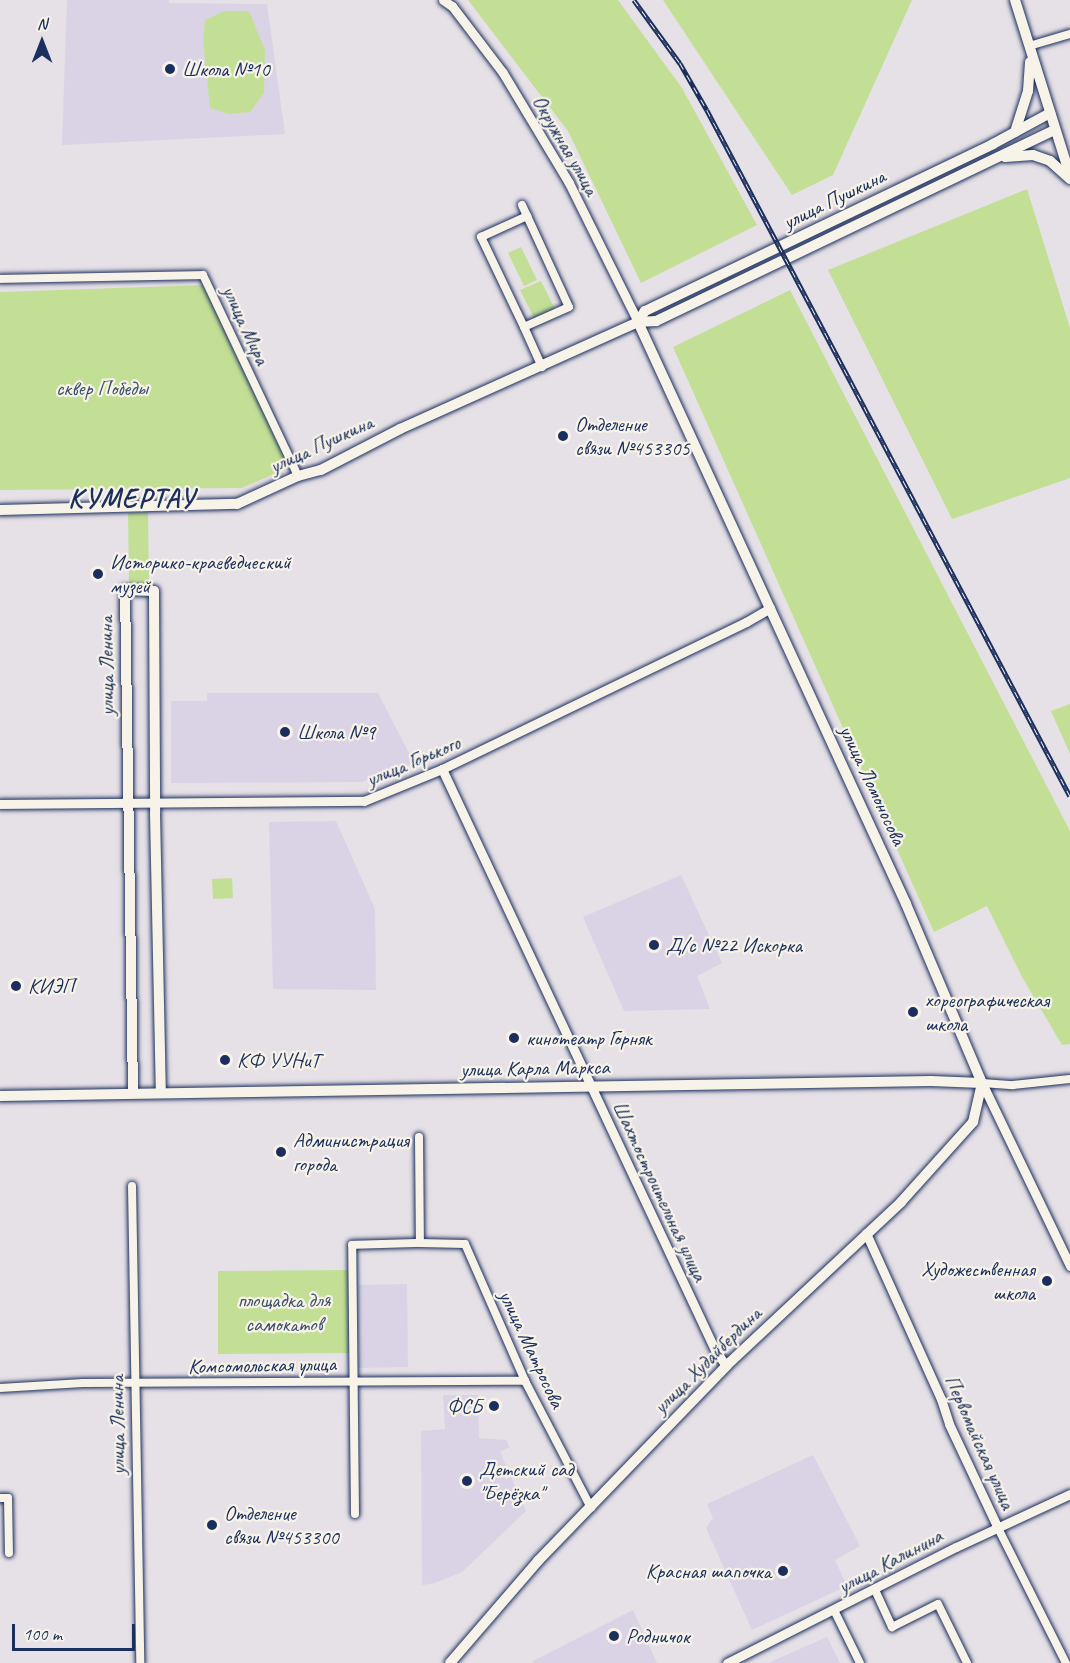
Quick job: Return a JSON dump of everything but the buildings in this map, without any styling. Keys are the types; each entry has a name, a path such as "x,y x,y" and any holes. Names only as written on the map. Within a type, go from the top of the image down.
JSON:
{"main road":[{"path":"1015,0 1070,177"},
{"path":"1014,132 1028,91 1029,46"},
{"name":"улица Пушкина","path":"638,322 645,311 1014,132 1050,112"},
{"name":"улица Пушкина","path":"0,510 237,504 298,476 321,470 400,429 638,322 656,321 1055,130"},
{"path":"998,157 1033,155 1050,161 1070,177"},
{"name":"улица Ломоносова","path":"638,322 906,904 982,1083"},
{"name":"улица Ленина","path":"133,1093 125,590 154,591 155,803 161,1093"},
{"name":"улица Карла Маркса","path":"0,1096 982,1083"},
{"name":"улица Худайбердина","path":"450,1663 538,1561 726,1366 901,1202 973,1122 982,1083"}],"street":[{"name":"Окружная улица","path":"443,0 452,6 503,72 569,183 638,322"},
{"path":"1029,46 1070,34"},
{"path":"522,205 568,307 524,327"},
{"path":"527,216 481,237 542,367"},
{"name":"улица Мира","path":"0,279 203,275 298,476"},
{"name":"улица Горького","path":"0,804 364,801 442,769 736,627 770,608"},
{"name":"Шахтостроительная улица","path":"442,769 715,1350 726,1366"},
{"name":"улица Карла Маркса","path":"982,1083 1013,1085 1070,1079"},
{"name":"улица Ломоносова","path":"982,1083 1070,1266"},
{"path":"419,1137 420,1244"},
{"name":"улица Ленина","path":"132,1186 140,1663"},
{"name":"Первомайская улица","path":"866,1233 941,1399 949,1424 1066,1663"},
{"name":"улица Матросова","path":"353,1382 352,1245 465,1244 525,1381 591,1508"},
{"name":"Комсомольская улица","path":"0,1388 83,1383 136,1385 525,1381"},
{"path":"353,1382 355,1514"},
{"name":"улица Калинина","path":"727,1663 956,1547 1070,1494"},
{"path":"0,1498 8,1498 9,1553"},
{"path":"874,1590 892,1627 938,1604 967,1663"},
{"path":"834,1610 860,1663"}],"shaded area":[{"name":"Школа №10","path":"67,0 169,0 169,3 267,4 285,134 62,145"},
{"name":"Школа №9","path":"207,693 378,693 414,763 362,782 171,783 171,701 207,701"},
{"path":"336,821 375,909 376,990 273,989 269,822"},
{"name":"Д/с №22 Искорка","path":"681,875 722,963 697,976 710,1009 624,1011 583,917"},
{"path":"407,1284 408,1367 359,1368 358,1285"},
{"name":"Детский сад \"Берёзка\"","path":"443,1395 478,1395 479,1438 506,1440 510,1447 500,1452 526,1511 462,1572 435,1583 422,1585 421,1431 445,1429"},
{"path":"813,1455 860,1546 835,1560 847,1586 752,1630 706,1528 713,1518 707,1504"},
{"name":"Родничок","path":"633,1610 657,1663 533,1663 533,1661"},
{"path":"827,1637 840,1663 768,1663"}],"green space":[{"path":"468,0 618,0 682,88 757,225 641,283 568,131"},
{"path":"663,0 912,0 833,175 792,195"},
{"path":"224,11 249,11 265,50 264,93 250,112 229,114 210,108 203,40 205,20"},
{"path":"1027,189 1070,328 1070,478 952,519 828,270"},
{"path":"521,247 537,280 524,286 508,253"},
{"path":"541,281 555,309 534,318 520,290"},
{"name":"сквер Победы","path":"206,285 292,466 242,488 0,490 0,292"},
{"path":"790,290 1070,831 1070,1044 1062,1045 1022,977 987,906 934,932 673,347"},
{"path":"148,512 149,584 129,585 128,513"},
{"path":"1070,704 1070,754 1051,711"},
{"path":"232,878 233,898 213,899 212,879"},
{"name":"площадка для самокатов","path":"349,1270 350,1353 218,1354 218,1271"}],"railway":[{"path":"634,0 680,63 707,110 1070,796"}],"place":[{"name":"Школа №10","path":"170,69"},
{"name":"Отделение связи №453305","path":"563,436"},
{"name":"Историко-краеведческий музей","path":"98,574"},
{"name":"Школа №9","path":"285,732"},
{"name":"Д/с №22 Искорка","path":"654,945"},
{"name":"КИЭП","path":"16,986"},
{"name":"хореографическая школа","path":"913,1012"},
{"name":"кинотеатр Горняк","path":"514,1038"},
{"name":"КФ УУНиТ","path":"225,1060"},
{"name":"Администрация города","path":"281,1152"},
{"name":"Художественная школа","path":"1047,1281"},
{"name":"ФСБ","path":"494,1406"},
{"name":"Детский сад \"Берёзка\"","path":"467,1481"},
{"name":"Отделение связи №453300","path":"212,1525"},
{"name":"Красная шапочка","path":"783,1571"},
{"name":"Родничок","path":"614,1636"}],"district":[{"name":"КУМЕРТАУ","path":"132,499"}]}
